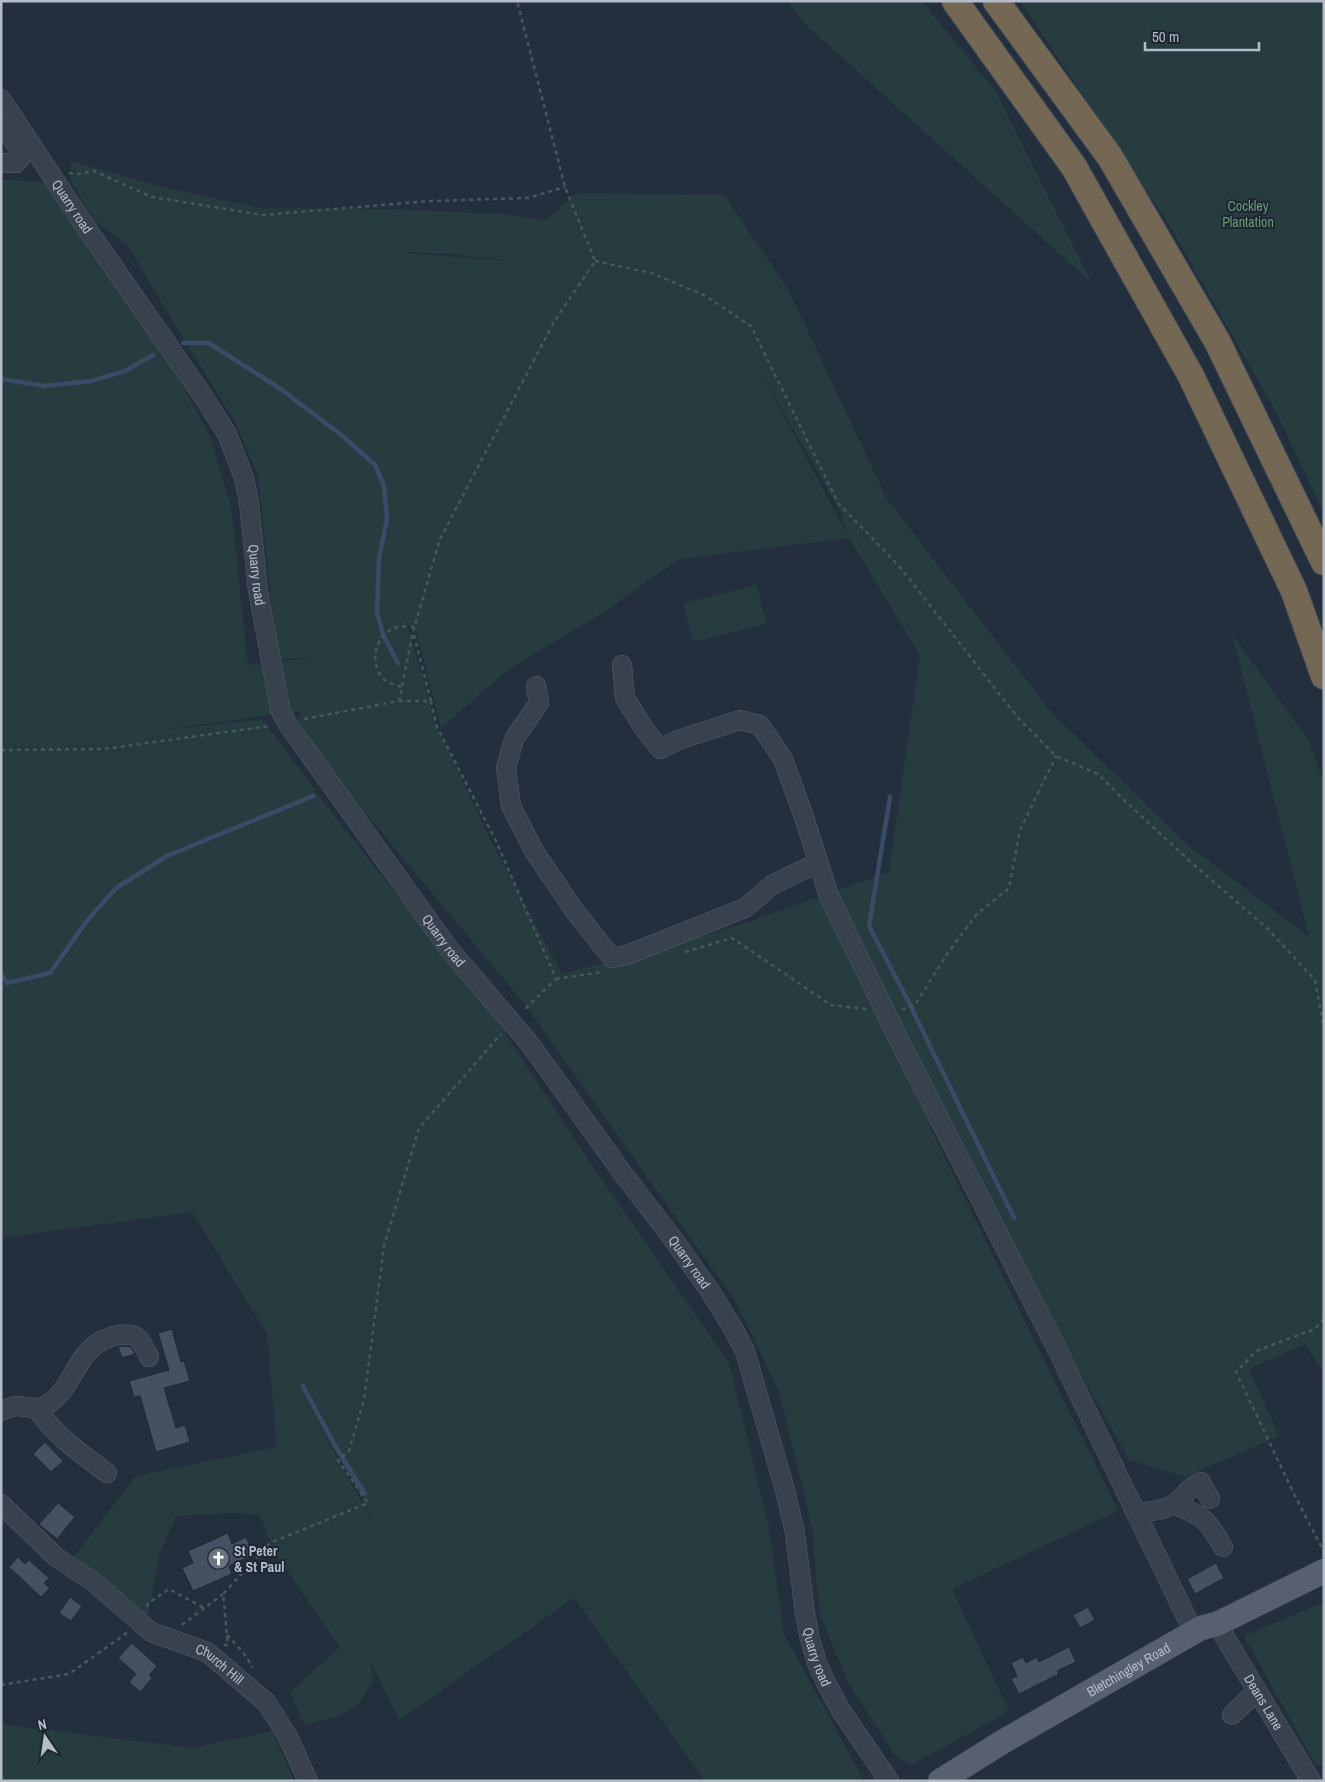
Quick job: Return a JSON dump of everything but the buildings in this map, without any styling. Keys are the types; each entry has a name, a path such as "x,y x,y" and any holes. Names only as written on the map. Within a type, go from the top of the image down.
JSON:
{"highway":[{"path":"955,1 1074,167 1191,376 1294,591 1324,676"},
{"path":"996,1 1115,165 1217,341 1324,562"}],"main road":[{"name":"Bletchingley Road","path":"940,1781 1004,1741 1201,1628 1217,1624 1324,1571"}],"street":[{"name":"Quarry road","path":"1,99 203,396 230,443 244,478 249,502 258,592 280,709 287,723 449,949 530,1044 621,1171 673,1239 715,1299 742,1344 774,1450 793,1524 805,1614 817,1662 842,1712 888,1781"},
{"path":"1,122 19,149 21,157 16,164 1,163"},
{"path":"622,665 625,698 643,727 660,749 678,740 740,720 760,725 784,759 829,896 887,1015 1056,1347 1194,1633"},
{"path":"536,686 539,703 514,739 506,768 511,806 539,859 574,910 612,958 627,954 745,908 772,885 807,868 819,865"},
{"path":"1,1411 15,1406 37,1409 47,1405 55,1398 90,1349 105,1339 131,1334 138,1337 142,1342 149,1357"},
{"path":"37,1409 49,1426 70,1445 107,1473"},
{"path":"1136,1512 1161,1510 1178,1502 1190,1487 1201,1482 1210,1499"},
{"name":"Church Hill","path":"1,1504 56,1557 118,1601 151,1632 207,1652 266,1702 287,1735 308,1781"},
{"path":"1174,1504 1196,1514 1210,1525 1222,1547"},
{"name":"Deans Lane","path":"1217,1624 1311,1781"},
{"path":"1232,1715 1257,1690"}],"path":[{"path":"517,1 566,187 595,261"},
{"path":"49,172 79,174 94,171 152,197 263,215 430,202 528,198 566,187"},
{"path":"398,701 414,627 440,539 554,322 595,261"},
{"path":"595,261 651,273 704,295 751,326 838,503 899,566 1019,719 1056,756 1098,774 1194,865 1266,928 1315,980 1324,1029"},
{"path":"401,687 386,681 376,667 375,650 383,635 398,627 414,627"},
{"path":"413,632 437,727 496,841 556,979"},
{"path":"1,750 104,749 287,723 398,701 431,701"},
{"path":"676,954 732,938 831,1005 870,1010 887,1015 915,1005 947,954 976,915 1009,888 1020,830 1056,756"},
{"path":"166,1638 223,1594 270,1543 368,1503 338,1460 349,1450 364,1400 384,1246 418,1128 512,1022 556,979 603,972"},
{"path":"1324,1319 1315,1329 1256,1351 1236,1372 1324,1552"},
{"path":"1,1685 69,1674 141,1623 148,1603 169,1589 204,1608"},
{"path":"218,1645 228,1644 223,1594"}],"green space":[{"path":"788,1 922,1 996,92 1092,283 804,23"},
{"name":"Cockley Plantation","path":"1020,1 1324,1 1324,513 1276,412 1168,223"},
{"path":"71,161 163,187 261,208 390,209 501,214 547,220 576,193 724,195 788,289 887,499 1051,712 1188,845 1309,937 1232,634 1309,741 1324,785 1324,1373 1305,1344 1249,1369 1279,1436 1185,1477 1129,1460 961,1158 928,1123 1118,1511 952,1589 1009,1711 911,1765 895,1755 848,1683 819,1612 812,1528 780,1394 736,1302 523,1002 338,780 298,720 300,711 162,730 262,719 335,817 493,1015 594,1168 729,1363 768,1523 784,1634 861,1775 862,1781 705,1781 574,1598 399,1720 370,1660 373,1681 358,1705 335,1717 304,1725 290,1692 340,1647 274,1552 260,1515 234,1513 176,1516 160,1552 148,1615 73,1558 136,1476 277,1447 267,1334 192,1212 1,1238 1,179 48,183 176,374 210,437 231,506 248,665 318,657 281,659 271,603 258,475 235,422 129,247 94,220 71,181","holes":["407,253 454,254 510,261","760,371 840,511 847,534","849,538 920,655 889,872 734,927 562,974 492,843 437,727 406,621 417,634 441,728 509,669 596,617 680,559","309,1405 372,1518 351,1484"]},
{"path":"757,585 766,624 693,642 683,603"},
{"path":"1324,1602 1324,1765 1316,1766 1244,1636"},
{"path":"1,1724 192,1748 272,1731 294,1781 1,1781"}],"waterway":[{"path":"183,343 209,343 282,390 340,434 375,465 384,486 387,519 379,558 377,612 383,635 398,663"},
{"path":"1,379 45,386 91,381 125,371 153,355"},
{"path":"1,974 7,983 50,973 86,922 116,888 167,856 313,796"},
{"path":"890,797 869,926 907,999 1014,1218"},
{"path":"303,1386 334,1444 365,1494"}],"place":[{"name":"St Peter & St Paul","path":"218,1559"}]}
